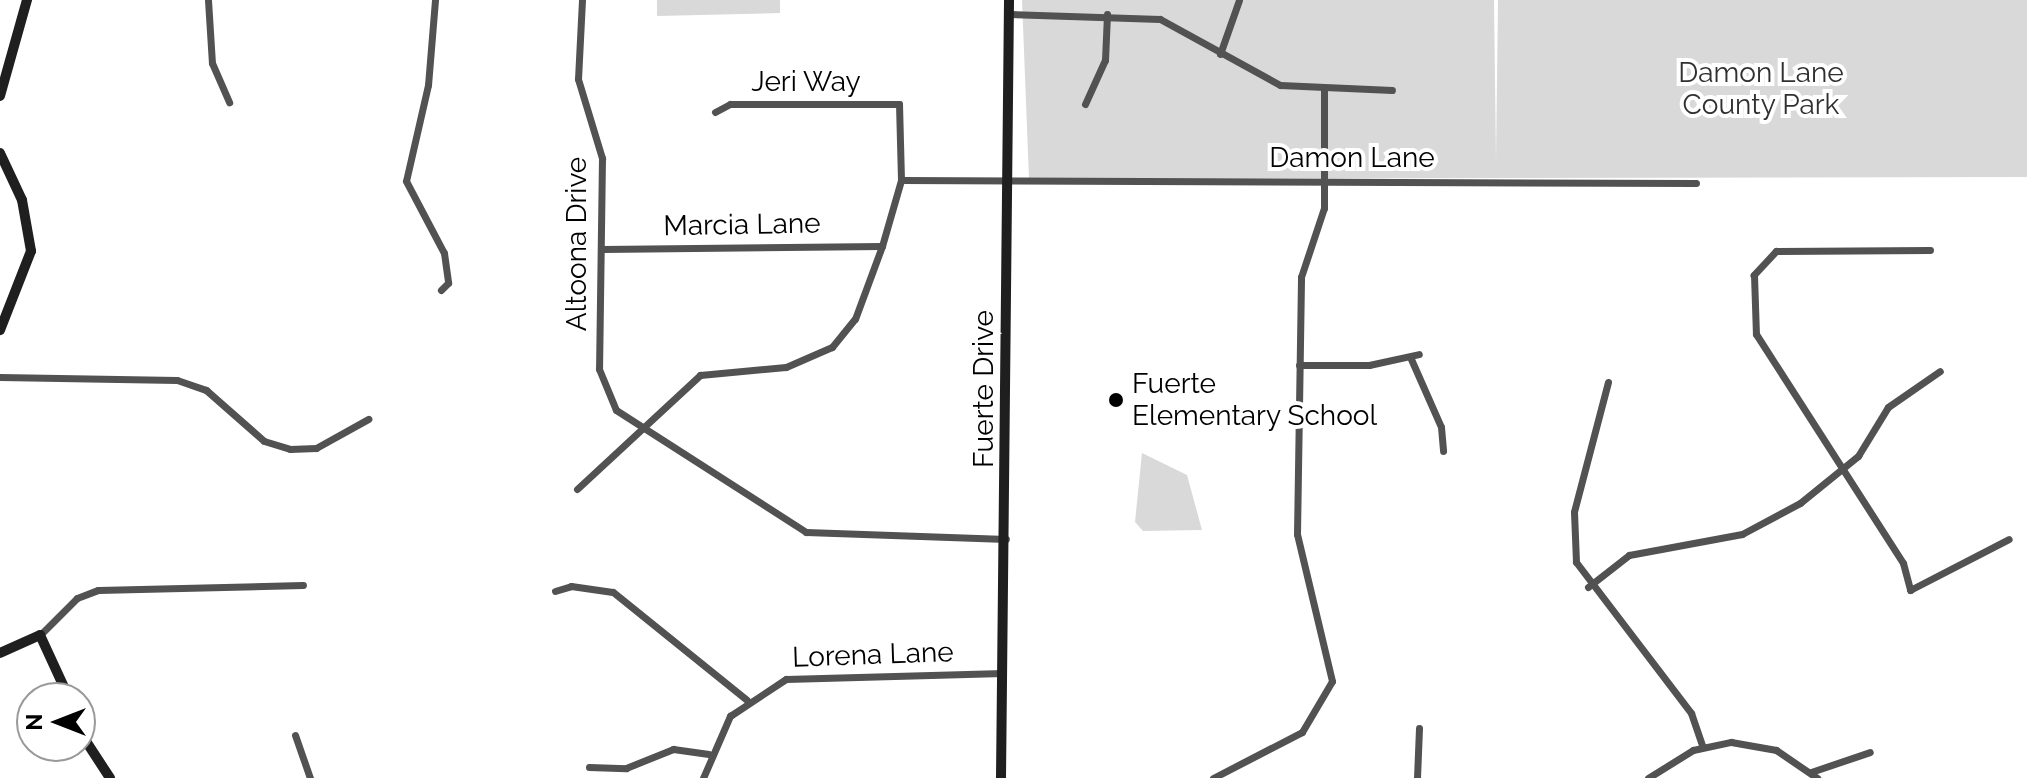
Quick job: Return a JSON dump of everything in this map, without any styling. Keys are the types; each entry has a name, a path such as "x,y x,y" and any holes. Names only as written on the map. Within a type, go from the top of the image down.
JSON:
{"street":[{"path":"0,96 27,0"},
{"path":"208,0 212,63 229,102"},
{"path":"435,0 430,71 406,181 444,253 448,283 441,290"},
{"name":"Altoona Drive","path":"582,0 577,69 602,158 600,378 616,410 638,429 806,532 849,539 1008,539"},
{"name":"Fuerte Drive","path":"1001,778 1008,539 1009,0"},
{"path":"1220,54 1239,0"},
{"path":"1009,14 1107,14 1160,19 1280,85 1392,90"},
{"path":"1085,104 1105,60 1107,14"},
{"path":"1213,778 1302,732 1332,681 1298,546 1301,277 1323,217 1324,88"},
{"name":"Jeri Way","path":"715,112 730,104 899,104 901,180"},
{"path":"0,153 22,200 31,251 0,330"},
{"path":"577,489 638,429 700,375 786,367 832,347 855,319 882,246 901,180 1007,179"},
{"name":"Damon Lane","path":"1007,179 1696,183"},
{"name":"Marcia Lane","path":"602,249 882,246"},
{"path":"1930,250 1788,248 1757,267 1756,334 1903,563 1910,590 2009,539"},
{"path":"1299,365 1411,359 1419,354"},
{"path":"1411,359 1441,427 1443,451"},
{"path":"1588,587 1648,548 1742,534 1844,469 1870,442 1888,407 1940,371"},
{"path":"0,377 177,380 206,390 264,441 290,449 316,448 368,419"},
{"path":"1608,382 1574,512 1573,553 1588,587 1691,713 1703,747"},
{"path":"0,653 40,635 77,598 98,590 303,585"},
{"path":"555,591 571,586 613,592 747,700 709,754 703,778"},
{"path":"40,635 62,682"},
{"name":"Lorena Lane","path":"747,700 804,675 1003,673"},
{"path":"1417,778 1419,728"},
{"path":"295,735 310,778"},
{"path":"1648,778 1703,747 1765,747 1814,775 1870,752"},
{"path":"589,767 626,768 673,749 709,754"},
{"path":"96,757 110,778"}],"green space":[{"path":"657,0 780,0 780,13 657,16"},
{"name":"Damon Lane County Park","path":"1022,0 1494,0 1496,160 1498,0 2027,0 2027,177 1029,179"},
{"path":"1142,453 1187,475 1202,530 1143,531 1135,522"}],"place":[{"name":"Fuerte Elementary School","path":"1116,400"}]}
